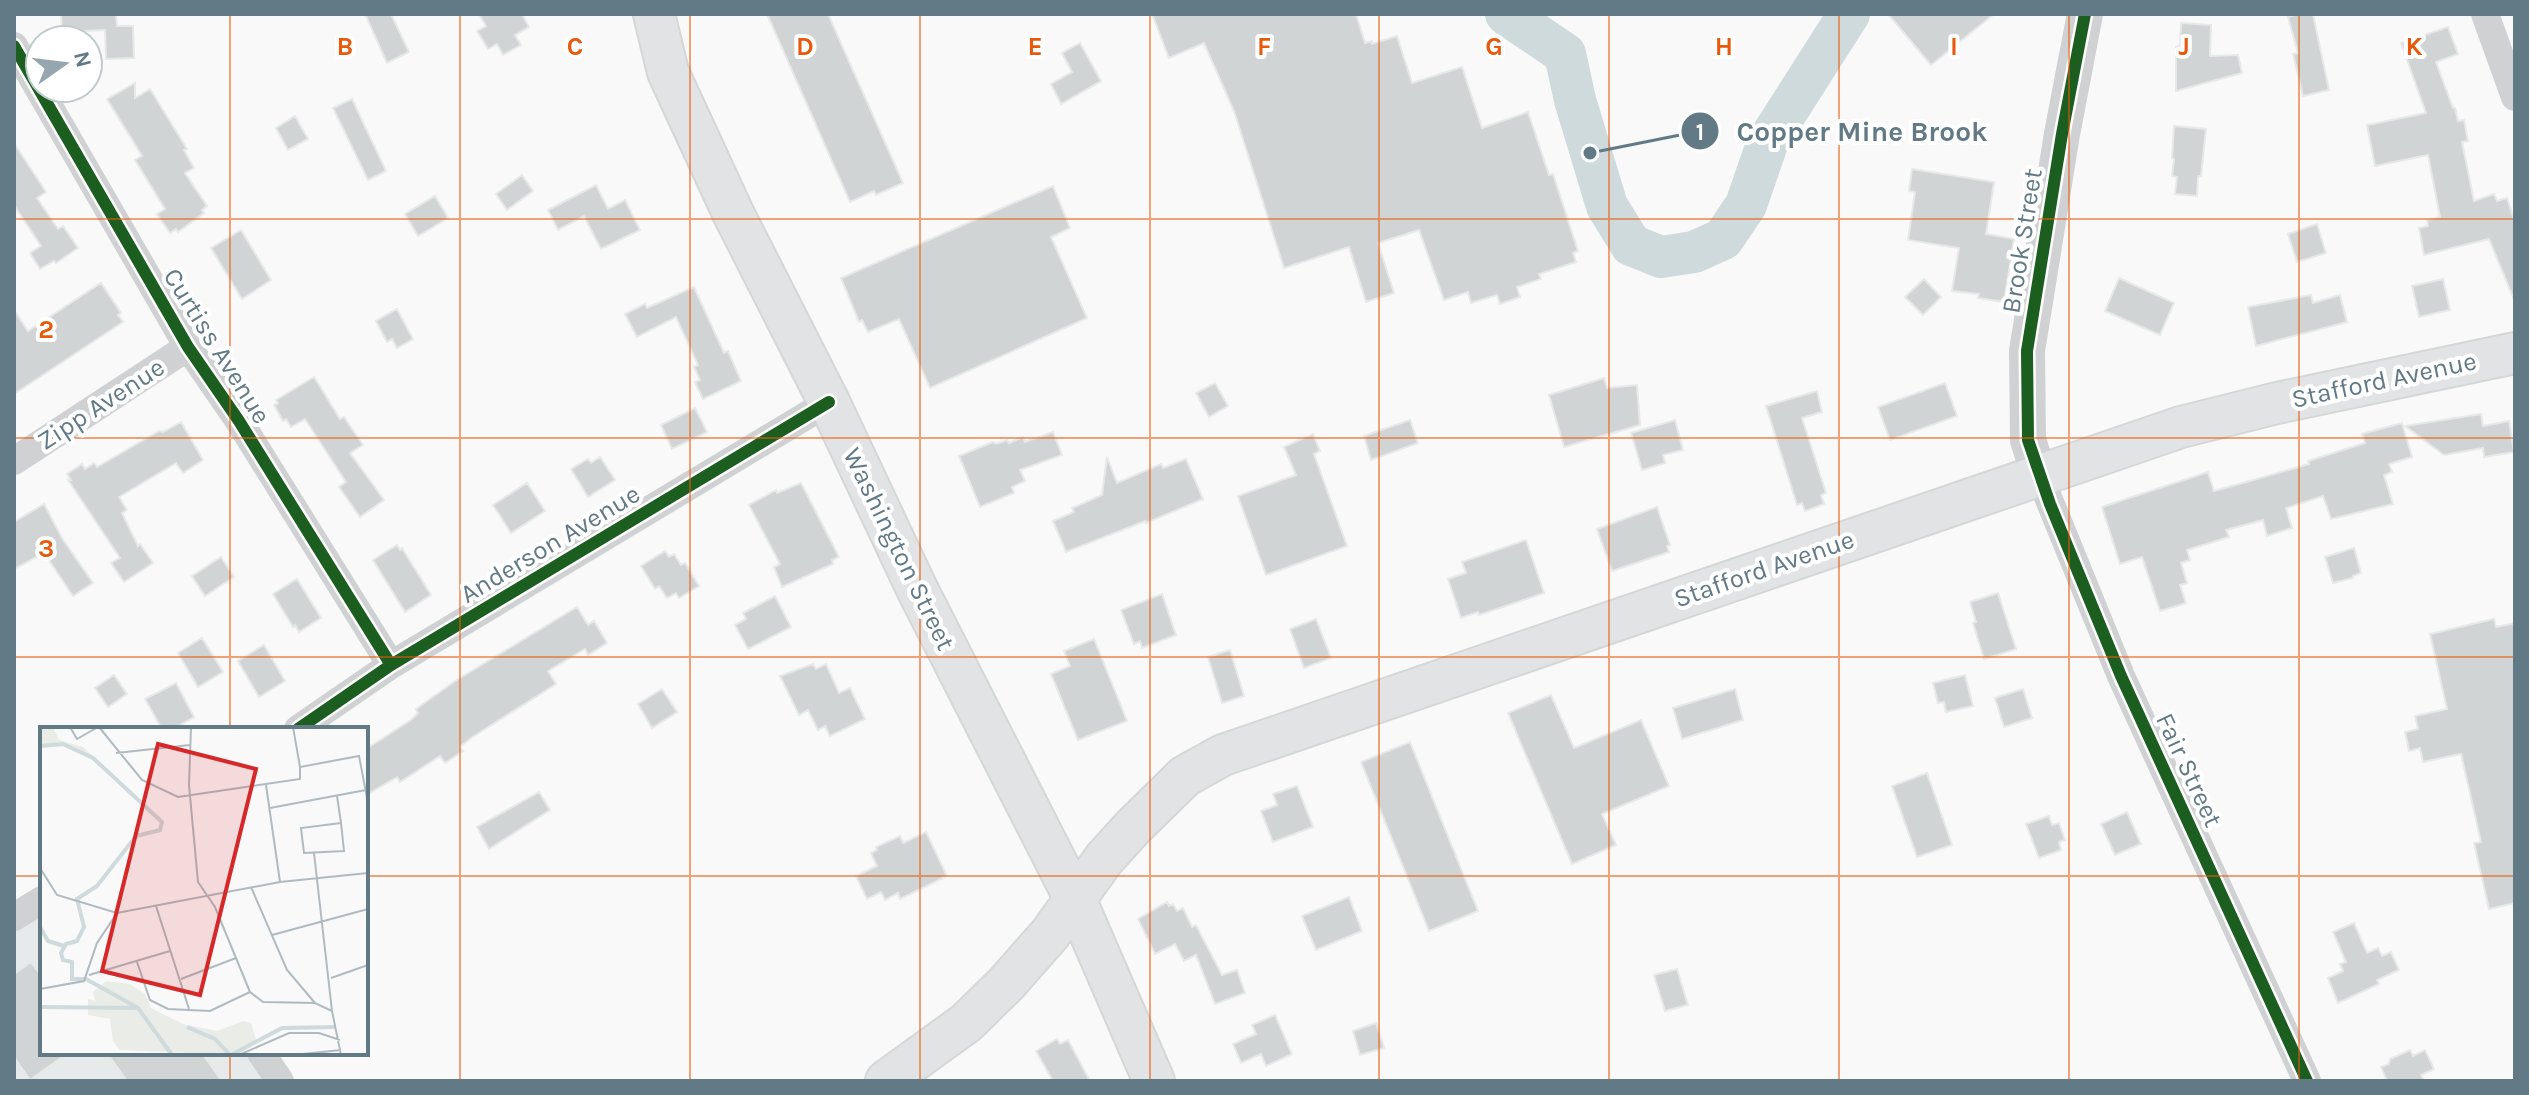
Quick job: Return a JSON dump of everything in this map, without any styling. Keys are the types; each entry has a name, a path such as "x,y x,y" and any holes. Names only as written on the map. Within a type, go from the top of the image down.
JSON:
{"main road":[{"name":"Washington Street","path":"654,14 668,72 733,213 829,402 917,589 1076,901 1154,1081"},
{"name":"Stafford Avenue","path":"886,1081 966,1023 1006,984 1076,901 1104,859 1185,776 1223,755 2181,427 2515,353"}],"street":[{"name":"Brook Street","path":"2039,475 2028,440 2027,351 2085,14"},
{"path":"2485,14 2515,97"},
{"name":"Curtiss Avenue","path":"14,46 188,347 239,421 391,665"},
{"name":"Zipp Avenue","path":"14,461 188,347"},
{"name":"Anderson Avenue","path":"301,727 391,665 829,402"},
{"name":"Fair Street","path":"2039,475 2121,676 2307,1081"},
{"path":"14,917 40,901"},
{"path":"262,1055 280,1081"}],"shaded area":[{"path":"40,901 40,1055 262,1055 280,1081 14,1081 14,917"}],"building":[{"path":"61,14 116,14 117,26 133,26 134,58 106,59 104,24 62,24"},
{"path":"365,14 391,14 409,52 387,63"},
{"path":"479,14 522,14 529,27 515,35 521,45 503,55 497,44 488,49 477,31 486,26"},
{"path":"767,14 828,14 903,183 850,202"},
{"path":"1152,14 1356,14 1365,43 1372,41 1372,44 1397,36 1412,83 1462,67 1482,128 1528,112 1549,175 1553,174 1578,251 1573,253 1576,262 1539,274 1541,279 1517,287 1520,297 1500,304 1497,295 1471,303 1468,292 1444,300 1419,230 1378,243 1394,293 1366,302 1349,247 1284,268 1234,111 1204,43 1169,58"},
{"path":"1888,14 1994,14 1931,65"},
{"path":"2313,14 2329,90 2303,96 2293,54 2298,53 2288,17"},
{"path":"2181,23 2211,25 2210,56 2238,55 2242,73 2176,91 2176,47 2180,46"},
{"path":"2448,27 2458,54 2436,62 2458,121 2464,120 2468,141 2462,142 2474,201 2494,194 2497,201 2507,198 2515,223 2515,302 2489,239 2424,255 2419,228 2428,226 2427,220 2440,217 2428,155 2375,166 2367,125 2426,113 2401,43"},
{"path":"1080,43 1101,81 1061,104 1051,84 1072,72 1062,53"},
{"path":"135,83 135,98 150,89 187,149 184,150 194,168 185,173 207,206 202,210 204,213 178,232 176,229 170,233 157,214 165,209 135,160 142,156 107,99"},
{"path":"352,99 386,171 368,180 333,108"},
{"path":"295,116 308,139 288,150 276,128"},
{"path":"2174,126 2206,129 2197,196 2175,194 2177,177 2172,176"},
{"path":"14,143 46,192 37,198 58,229 63,226 78,248 56,263 54,261 40,269 30,253 41,246 14,205"},
{"path":"1912,169 1994,182 1986,234 2014,239 2004,302 1978,298 1979,294 1952,291 1959,248 1908,240 1915,192 1909,191"},
{"path":"522,175 533,191 507,210 496,194"},
{"path":"596,185 608,209 625,200 640,230 601,249 584,216 558,230 548,210"},
{"path":"1053,186 1070,228 1051,237 1087,318 930,388 899,319 868,332 862,320 859,322 841,278"},
{"path":"435,196 448,218 418,236 405,214"},
{"path":"2317,224 2326,253 2297,262 2288,234"},
{"path":"241,230 271,280 242,299 211,248"},
{"path":"2119,278 2174,303 2160,335 2105,311"},
{"path":"1924,279 1941,297 1923,315 1905,297"},
{"path":"2443,279 2450,310 2419,317 2412,286"},
{"path":"101,283 121,313 118,315 123,322 14,394 14,310 28,331"},
{"path":"694,287 724,353 728,351 741,381 703,399 695,382 700,380 694,367 698,365 676,317 637,337 625,314 645,304 647,308"},
{"path":"2311,295 2313,303 2340,295 2347,322 2256,346 2248,307"},
{"path":"397,309 413,339 397,348 392,339 387,342 376,321"},
{"path":"314,377 340,419 344,417 363,445 350,453 384,500 360,517 339,487 346,482 305,419 291,427 286,419 283,421 274,405 278,403 276,400"},
{"path":"1604,378 1607,388 1637,385 1640,425 1564,447 1549,395"},
{"path":"1215,383 1228,406 1209,417 1196,393"},
{"path":"1945,383 1957,416 1890,440 1878,407"},
{"path":"1817,391 1822,412 1802,418 1826,493 1821,495 1824,504 1805,511 1802,503 1797,505 1766,406"},
{"path":"695,408 707,432 672,449 661,425"},
{"path":"2481,414 2483,426 2509,421 2514,452 2484,457 2483,448 2444,455 2405,426"},
{"path":"1410,420 1418,443 1371,460 1364,436"},
{"path":"1675,420 1683,450 1663,455 1665,463 1642,470 1631,433"},
{"path":"181,422 203,460 183,473 176,463 119,497 127,510 122,513 138,546 140,544 153,563 124,582 111,563 120,558 67,474 82,464 85,469 94,463 97,467 159,431 163,432"},
{"path":"2402,423 2412,457 2389,464 2392,472 2384,475 2393,504 2331,519 2323,496 2286,508 2292,528 2267,536 2263,520 2226,530 2229,537 2187,550 2190,560 2181,563 2187,583 2180,585 2186,603 2160,611 2142,557 2120,564 2102,507 2208,472 2214,491 2250,481 2365,443 2362,434"},
{"path":"1053,432 1062,455 1020,470 1025,481 1012,487 1014,493 980,507 959,456 993,442 996,444 1007,440 1009,443 1023,437 1025,442"},
{"path":"1313,434 1320,451 1314,454 1347,546 1266,575 1238,496 1296,475 1284,447"},
{"path":"600,457 615,480 588,497 571,469 588,459 591,463"},
{"path":"1107,457 1117,483 1161,464 1163,468 1186,459 1203,499 1066,552 1053,521 1074,512 1072,508 1102,495"},
{"path":"527,483 545,511 511,533 493,505"},
{"path":"801,483 839,557 832,560 833,564 782,587 774,567 780,564 749,505 776,490 777,493"},
{"path":"44,504 62,538 93,583 73,596 44,553 14,569 14,522"},
{"path":"1657,507 1670,545 1667,546 1669,552 1612,571 1597,529"},
{"path":"1526,540 1544,593 1461,618 1448,579 1466,573 1462,562"},
{"path":"397,545 400,550 402,548 431,595 405,612 373,560"},
{"path":"2354,548 2361,573 2333,583 2325,557"},
{"path":"665,551 669,557 674,554 681,565 685,563 699,586 679,598 676,593 667,598 659,586 655,589 641,566"},
{"path":"221,557 234,577 205,596 192,576"},
{"path":"297,579 321,618 299,632 273,594"},
{"path":"1998,593 2016,649 1984,659 1970,602"},
{"path":"1162,594 1176,635 1142,648 1140,641 1134,644 1121,610"},
{"path":"775,596 791,627 748,649 735,625 746,619 743,613"},
{"path":"577,607 588,625 594,621 607,643 588,655 585,649 548,671 556,684 471,738 460,747 463,751 445,763 440,756 400,782 397,777 368,794 368,748 411,720 418,713 416,709 455,681"},
{"path":"1316,619 1331,658 1304,668 1290,629"},
{"path":"2494,619 2496,627 2515,623 2515,903 2489,909 2474,843 2481,842 2461,754 2423,762 2420,748 2409,751 2405,732 2418,729 2415,716 2447,709 2430,634"},
{"path":"202,638 223,672 198,687 178,653"},
{"path":"1094,639 1127,721 1078,740 1051,674 1070,666 1064,651"},
{"path":"264,645 285,681 259,697 238,661"},
{"path":"1230,650 1244,696 1222,703 1208,657"},
{"path":"813,664 816,669 826,664 839,693 850,688 865,719 830,736 825,726 818,730 808,710 799,715 780,676"},
{"path":"114,675 127,694 108,707 95,688"},
{"path":"1965,675 1973,706 1946,712 1944,702 1938,703 1933,683"},
{"path":"176,683 194,717 176,727 161,727 145,699"},
{"path":"662,689 677,712 652,728 638,704"},
{"path":"1735,689 1743,720 1682,739 1673,708"},
{"path":"2023,689 2032,718 2004,727 1995,698"},
{"path":"1551,695 1574,748 1641,720 1669,786 1602,814 1616,845 1572,864 1508,713"},
{"path":"1410,742 1478,911 1429,931 1361,762"},
{"path":"1927,773 1952,845 1917,857 1892,786"},
{"path":"1297,786 1313,827 1273,842 1261,811 1277,805 1273,794"},
{"path":"539,792 550,810 489,849 477,827"},
{"path":"2127,812 2141,844 2115,855 2101,824"},
{"path":"2049,816 2052,825 2059,823 2065,840 2059,842 2061,850 2039,858 2026,824"},
{"path":"926,832 947,876 900,899 898,893 885,900 881,892 867,899 856,876 877,866 871,853 877,850 876,847 900,836 903,843"},
{"path":"1349,897 1362,931 1316,950 1302,916"},
{"path":"1167,902 1169,906 1173,904 1177,911 1183,908 1192,927 1196,925 1222,975 1237,970 1245,993 1215,1004 1196,955 1184,961 1175,944 1155,954 1138,919"},
{"path":"2354,923 2367,953 2378,948 2382,956 2391,952 2399,970 2377,980 2379,984 2338,1003 2328,978 2343,971 2340,964 2346,962 2333,932"},
{"path":"31,962 40,974 40,1055 65,1055 30,1080 14,1057 14,974"},
{"path":"1677,969 1688,1005 1665,1011 1654,975"},
{"path":"1275,1015 1292,1054 1266,1066 1261,1054 1241,1063 1233,1044 1256,1034 1252,1025"},
{"path":"1376,1023 1384,1048 1360,1055 1353,1031"},
{"path":"1057,1039 1060,1044 1068,1040 1090,1081 1053,1081 1036,1051"},
{"path":"2410,1050 2413,1056 2425,1050 2434,1069 2421,1075 2424,1081 2387,1081 2381,1067"},
{"path":"108,1055 203,1055 222,1081 127,1081"}],"waterway":[{"path":"1506,14 1565,54 1575,100 1607,206 1631,245 1661,257 1694,252 1723,239 1746,205 1768,141 1849,14"}],"cycle path":[{"path":"2085,14 2027,351 2028,440 2050,504 2121,676 2307,1081"},
{"path":"14,46 188,347 239,421 391,665"},
{"path":"301,727 391,665 829,402"}],"place":[{"name":"Copper Mine Brook","path":"1590,153"}]}
